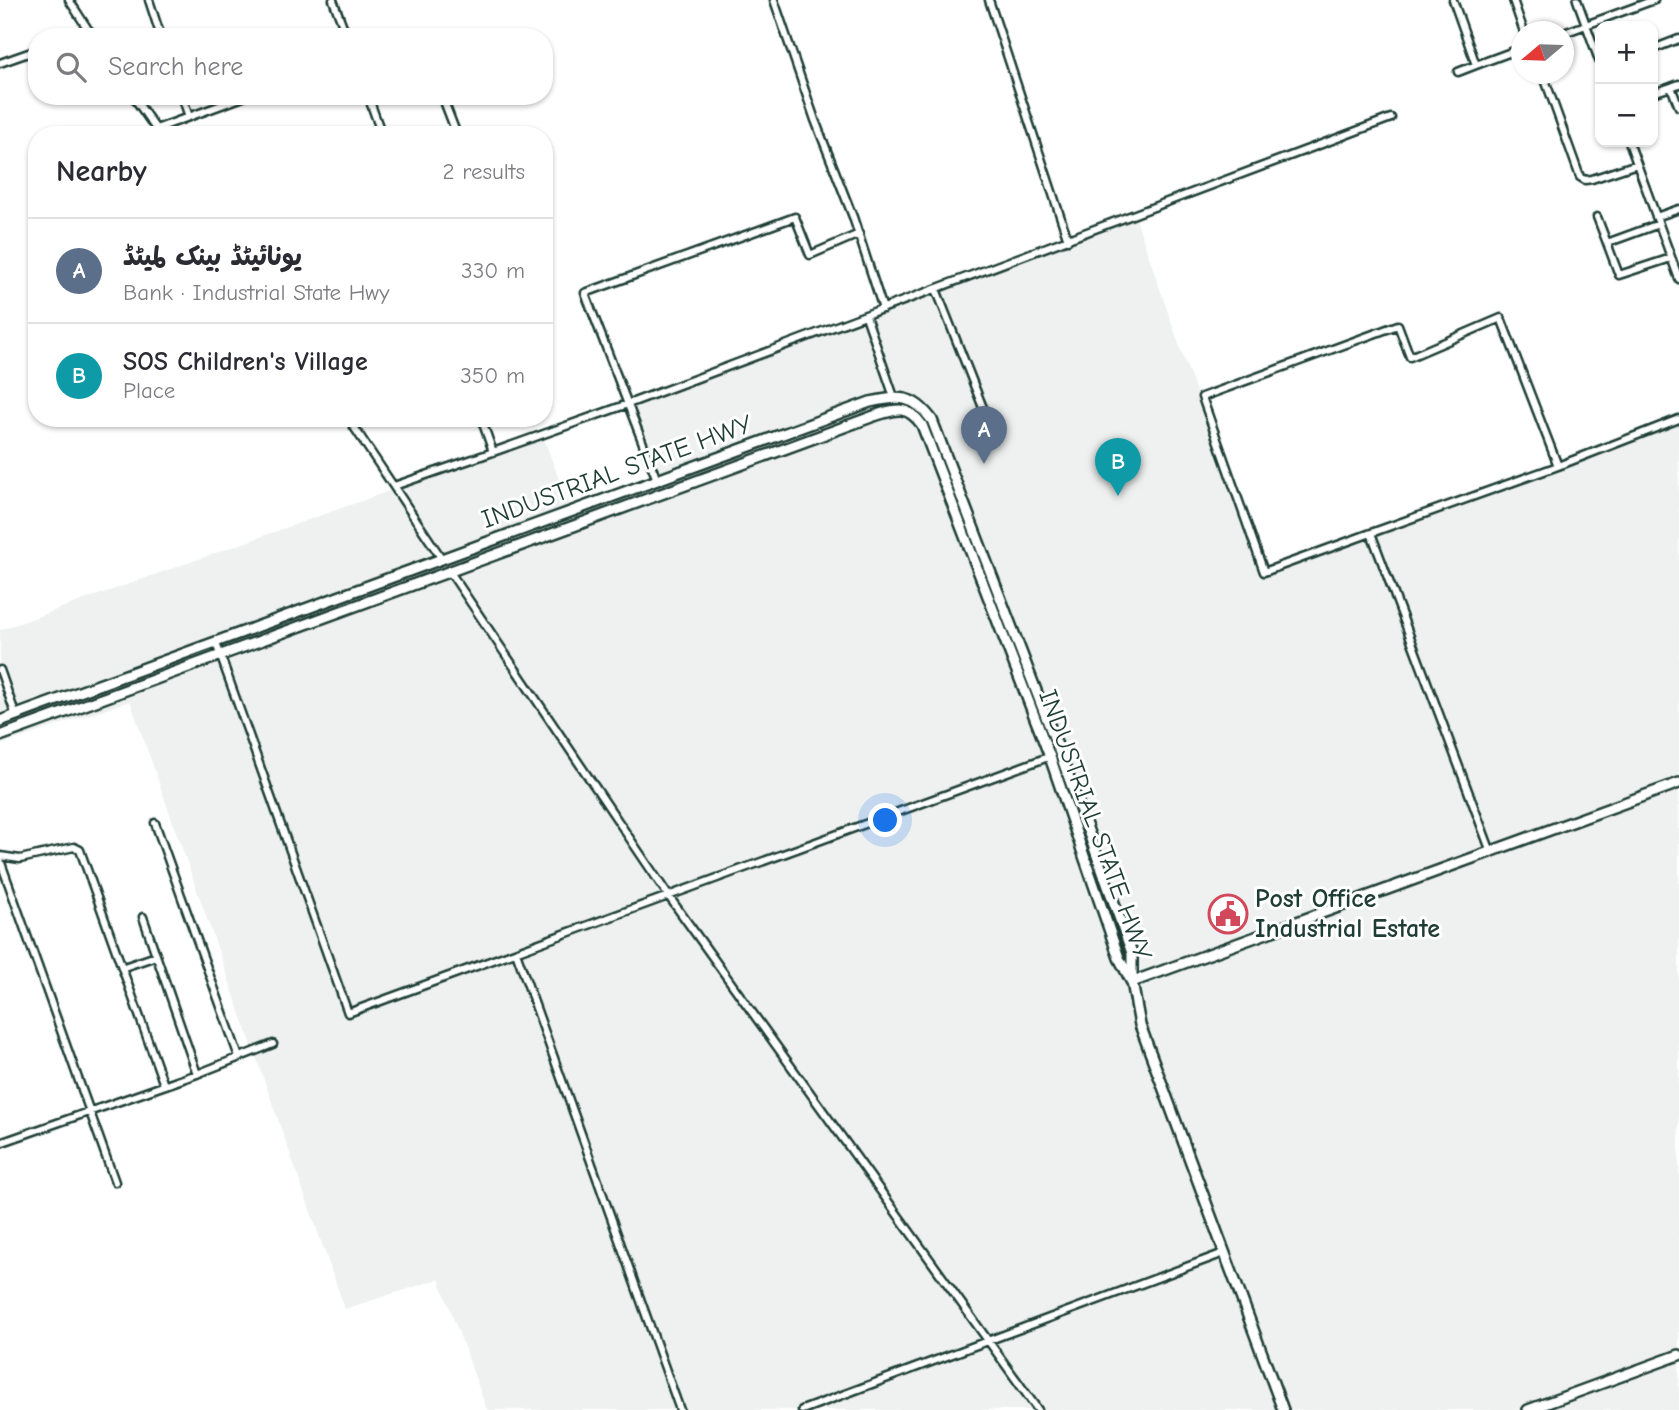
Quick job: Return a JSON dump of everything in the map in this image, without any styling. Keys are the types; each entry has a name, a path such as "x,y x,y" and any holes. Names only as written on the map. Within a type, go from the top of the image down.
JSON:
{"main road":[{"name":"INDUSTRIAL STATE HWY","path":"0,721 870,402 894,397 915,401 932,420 1060,753 1132,953 1132,982"},
{"name":"INDUSTRIAL STATE HWY","path":"0,736 894,409 910,412 922,425 1050,757 1119,958 1132,982"},
{"path":"507,535 512,549"},
{"path":"377,583 382,597"},
{"path":"1283,1410 1140,1026 1132,982 1679,783"},
{"path":"1528,1410 1679,1355"}],"street":[{"path":"69,0 88,28"},
{"path":"149,0 158,28"},
{"path":"333,0 343,28"},
{"path":"774,0 859,234 883,309"},
{"path":"989,0 1068,240"},
{"path":"1453,0 1476,65"},
{"path":"1513,0 1520,21"},
{"path":"1577,0 1595,49"},
{"path":"1574,29 1636,3 1654,0"},
{"path":"1658,47 1679,39"},
{"path":"1458,72 1511,52"},
{"path":"0,63 28,53"},
{"path":"1547,84 1580,177 1585,180 1592,179 1637,164"},
{"path":"1658,91 1675,85 1679,107"},
{"path":"139,105 154,126"},
{"path":"185,105 189,117"},
{"path":"170,126 222,105"},
{"path":"371,105 379,126"},
{"path":"445,105 454,126"},
{"path":"394,486 628,404 1391,118"},
{"path":"1631,147 1679,279"},
{"path":"1607,243 1679,209"},
{"path":"1597,216 1619,275 1674,260"},
{"path":"657,480 585,293 795,217 810,255 859,234"},
{"path":"936,289 992,428"},
{"path":"866,316 894,397"},
{"path":"1558,466 1501,318 1410,357 1398,325 1202,397 1264,572 1558,466 1679,419"},
{"path":"354,427 442,559"},
{"path":"484,427 493,452"},
{"path":"1370,533 1490,852"},
{"path":"450,572 668,896 1038,1410"},
{"path":"216,643 348,1013 1060,753"},
{"path":"0,670 16,716"},
{"path":"155,823 239,1057"},
{"path":"115,1182 0,858 20,859 77,847 124,967 164,1086"},
{"path":"143,917 197,1074"},
{"path":"516,953 680,1410"},
{"path":"124,967 156,956"},
{"path":"0,1143 164,1086 273,1044"},
{"path":"802,1410 1224,1253"}],"shaded area":[{"path":"1135,216 1184,359 1262,567 1679,418 1679,1410 487,1410 439,1279 345,1309 130,701 0,745 0,630 543,436 570,509 657,477 632,402"}],"place":[{"name":"یونائیٹڈ بینک لمیٹڈ","path":"984,464"},
{"name":"SOS Children's Village","path":"1118,496"},
{"name":"Post Office Industrial Estate","path":"1228,914"}]}
